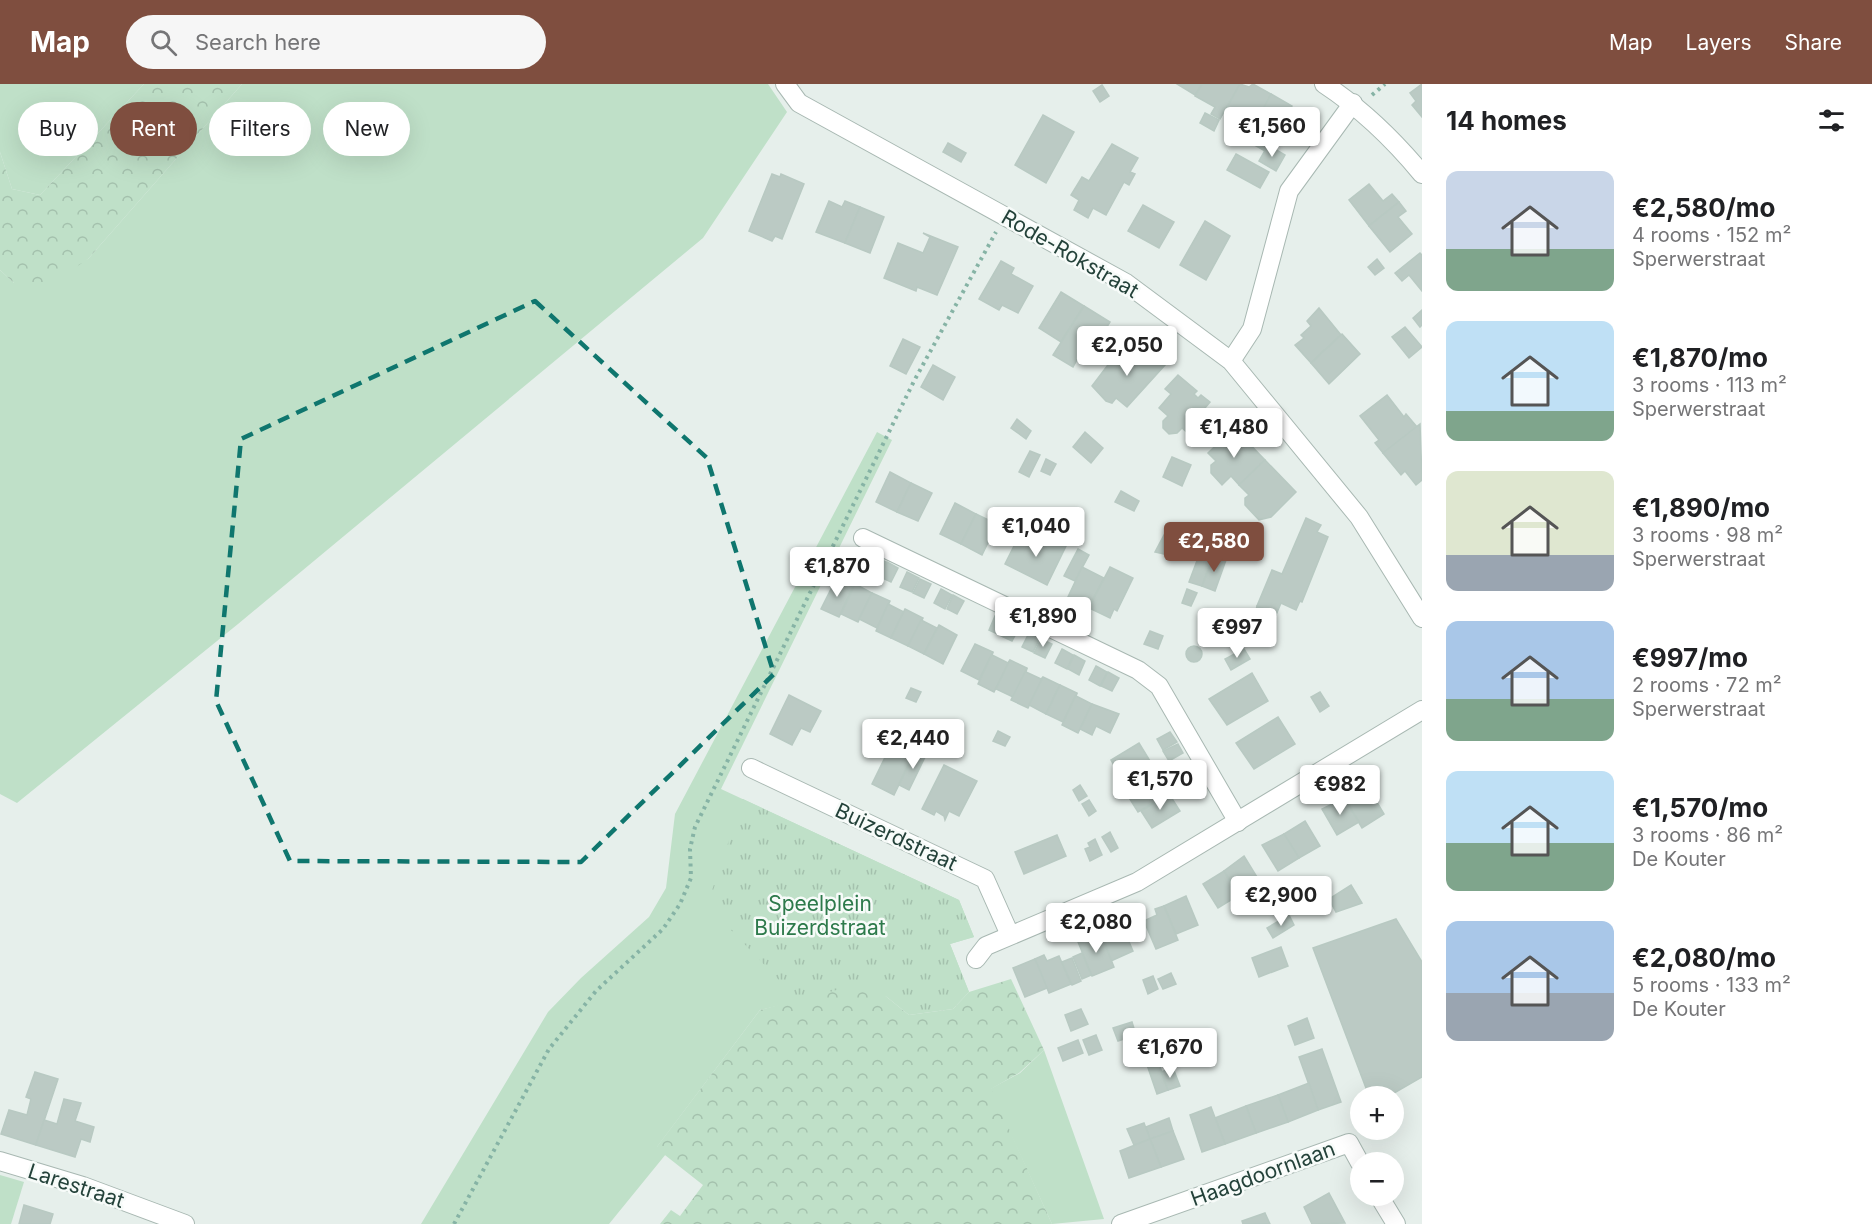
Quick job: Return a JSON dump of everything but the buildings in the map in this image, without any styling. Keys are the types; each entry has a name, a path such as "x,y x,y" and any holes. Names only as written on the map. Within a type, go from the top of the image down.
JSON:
{"street":[{"name":"Rode-Rokstraat","path":"785,84 799,103 1126,283 1231,361 1359,516 1422,618"},
{"path":"1324,84 1353,103 1399,145 1422,174"},
{"path":"1231,361 1252,329 1289,191 1353,103"},
{"path":"863,538 1145,675 1159,686 1239,822"},
{"path":"976,959 986,946 1137,882 1422,710"},
{"name":"Buizerdstraat","path":"751,768 985,879 1010,935"},
{"name":"Haagdoornlaan","path":"1121,1224 1349,1143 1354,1152"},
{"name":"Larestraat","path":"0,1161 82,1186 185,1224"},
{"path":"1385,1206 1396,1224"}],"path":[{"path":"454,1224 549,1049 596,991 663,929 680,904 691,878 690,849 695,827 914,381 1005,217"}],"highlighted area":[{"path":"535,301 707,458 774,674 581,862 290,861 216,701 241,439"}],"green space":[{"path":"0,84 144,84 127,102 110,102 110,120 98,133 98,102 18,102 18,156 77,156 40,195 12,189 0,152"},
{"path":"144,84 242,84 226,102 209,102 209,122 197,135 197,102 127,102"},
{"path":"242,84 768,84 787,112 703,238 238,624 17,803 0,794 0,270 14,283 88,259 179,156 197,156 197,135 209,122 209,156 311,156 311,102 226,102"},
{"path":"110,120 110,156 179,156 88,259 49,285 14,283 0,270 0,152 12,189 40,195 77,156 98,156 98,133"},
{"path":"877,432 892,440 721,789 959,900 974,937 950,944 969,992 799,1001 760,1010 657,1147 666,1154 609,1224 421,1224 548,1012 581,978 649,917 666,888 675,814"},
{"name":"Speelplein Buizerdstraat","path":"743,799 959,900 974,937 950,944 969,992 953,1009 909,1015 867,981 799,1001 707,905"},
{"path":"1011,979 1044,1050 1019,1073 991,1089 1052,1224 660,1224 671,1210 680,1216 703,1185 656,1148 760,1010 867,981 909,1015 953,1009 969,992"},
{"path":"1044,1050 1104,1219 1052,1224 990,1089 1020,1073"},
{"path":"0,1175 24,1182 11,1224 0,1224"}]}
